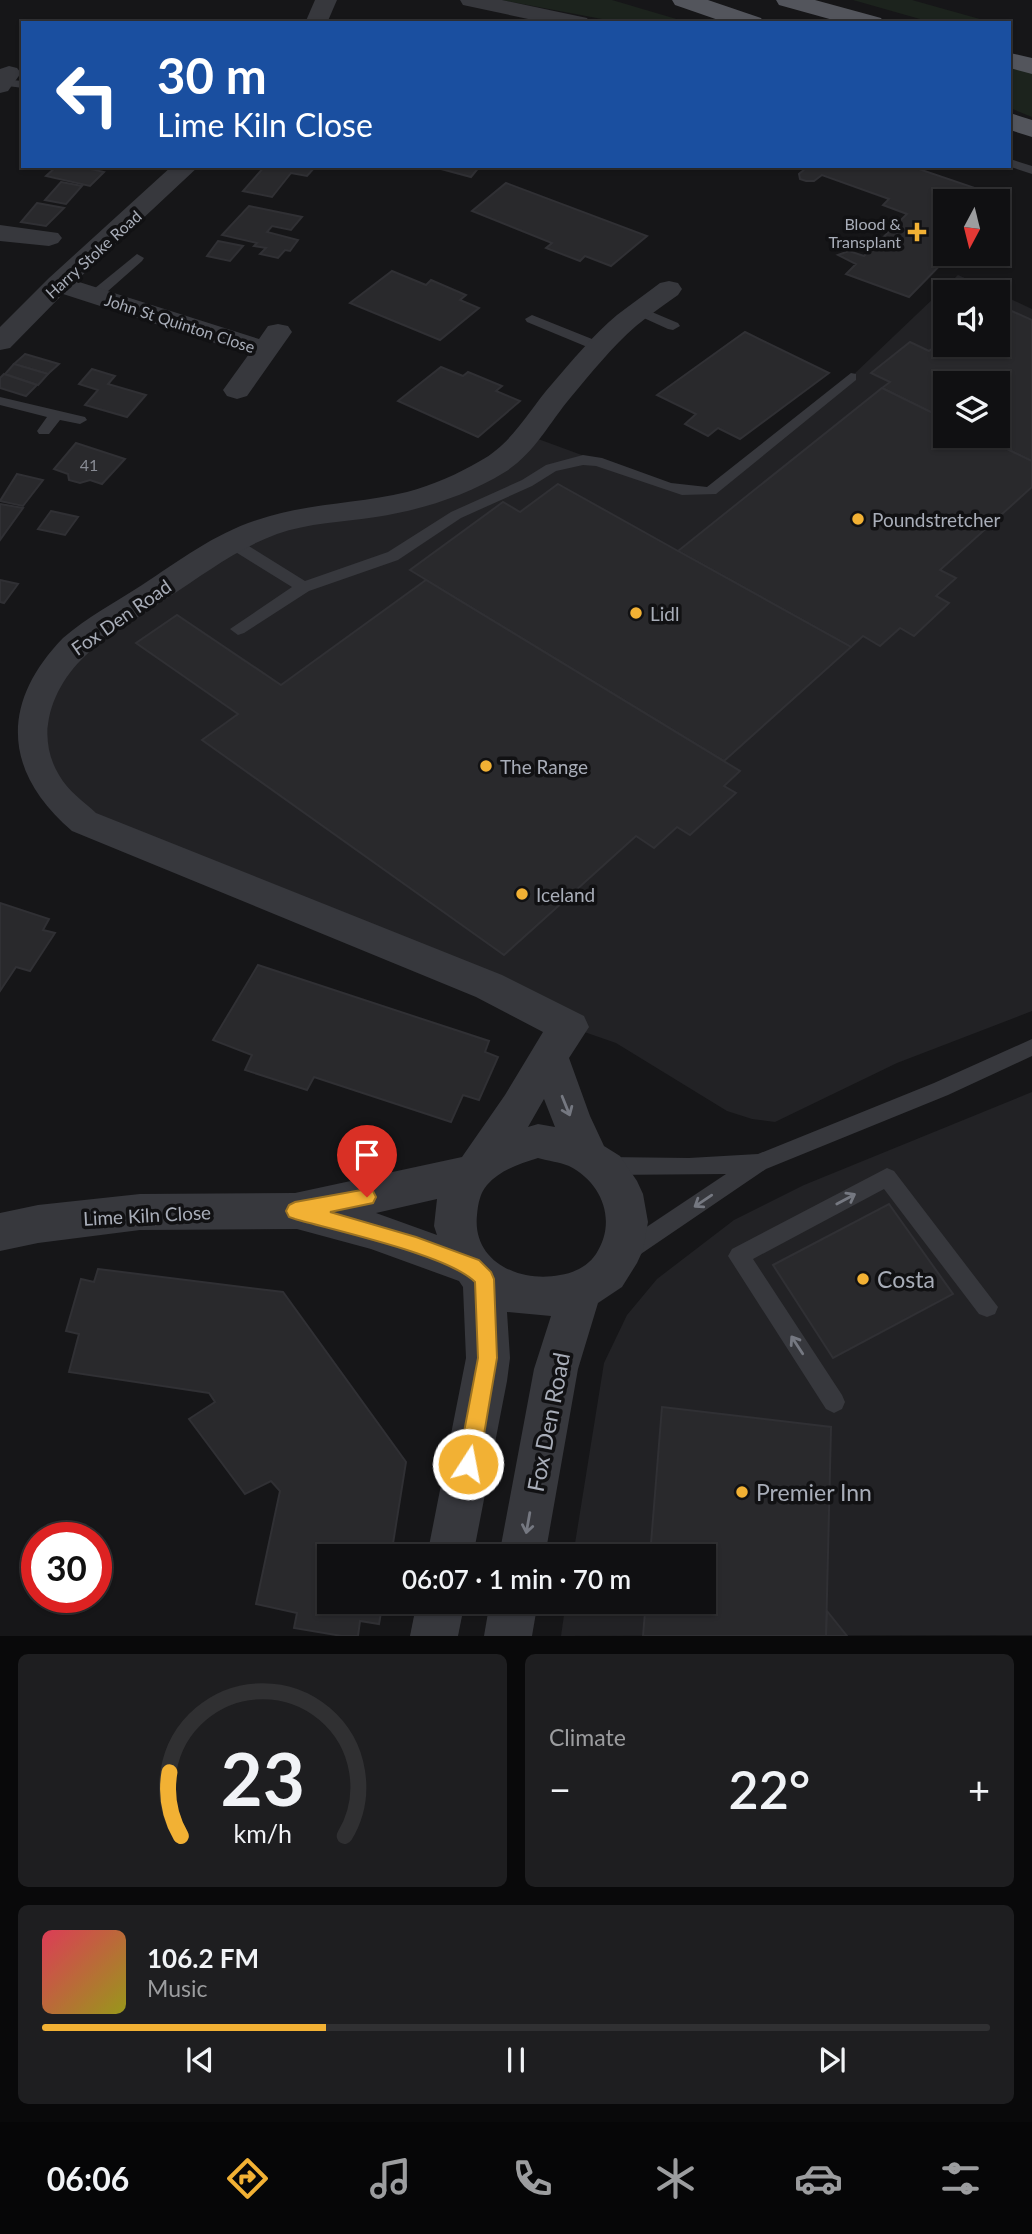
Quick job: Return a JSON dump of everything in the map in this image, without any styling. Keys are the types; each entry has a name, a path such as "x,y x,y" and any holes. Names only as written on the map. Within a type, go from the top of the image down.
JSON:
{"main road":[{"path":"684,0 746,21"},
{"path":"788,0 865,21"},
{"path":"1011,60 1032,66"},
{"path":"1011,121 1032,129"}],"street":[{"path":"317,21 326,0"},
{"path":"471,0 570,21"},
{"name":"Harry Stoke Road","path":"0,342 58,284 185,168"},
{"path":"0,233 49,238"},
{"name":"John St Quinton Close","path":"58,284 94,296 272,341 237,390"},
{"name":"Fox Den Road","path":"549,1057 570,1027 489,986 84,822 61,804 38,774 31,749 30,725 41,689 60,662 99,629 231,542 279,523 309,515 398,503 434,494 497,464 530,436 560,393 625,322 669,289"},
{"path":"549,1057 567,1107 596,1160"},
{"path":"476,1167 506,1147 538,1141 570,1146 596,1160 616,1178 629,1212 628,1234 619,1257 600,1278 581,1290 544,1298 506,1291 478,1273 463,1253 455,1233 454,1210 462,1185 519,1107 549,1057"},
{"name":"Lime Kiln Close","path":"0,1232 38,1224 129,1213 295,1211 391,1192 476,1167"},
{"name":"Lime Kiln Close","path":"295,1211 371,1230 478,1273"},
{"path":"452,1544 488,1358 478,1273"},
{"name":"Fox Den Road","path":"524,1544 556,1369 581,1290"},
{"path":"434,1636 438,1614"},
{"path":"508,1636 512,1614"}],"lane":[{"path":"1011,163 1032,170"},
{"name":"John St Quinton Close","path":"94,296 137,258"},
{"path":"640,311 673,326"},
{"path":"532,336 544,320 602,348"},
{"path":"238,629 303,587 393,556 456,515 527,483 551,468 597,461 677,490 695,494 711,491 851,376"},
{"path":"0,401 80,420"},
{"path":"44,431 56,415"},
{"path":"231,542 303,587"},
{"path":"619,1257 759,1163 941,1089 1032,1047"},
{"path":"596,1160 677,1167 759,1163"},
{"path":"834,1402 739,1256 887,1177 986,1307"}],"shaded area":[{"path":"501,0 612,0 683,21 612,21"},
{"path":"853,0 912,0 987,21 927,21"},
{"path":"1011,67 1032,73 1032,117 1011,108"},
{"path":"958,275 969,280 953,280"},
{"path":"933,299 933,357 1010,357 1010,299 1032,309 1032,1011 897,1063 775,1122 752,1119 727,1111 616,1043 570,1027 162,854 46,785 49,675 231,542 434,494 530,436 677,490 711,491 851,377"},
{"path":"1032,1092 1032,1635 561,1636 564,1614 716,1614 716,1544 575,1544 604,1363 627,1315 657,1279 734,1220 804,1185"}],"building":[{"path":"55,168 87,168 104,172 90,186 46,176"},
{"path":"263,168 314,168 307,176 291,173 272,197 243,191"},
{"path":"437,168 478,168 471,177"},
{"name":"Blood & Transplant","path":"802,168 916,168 975,188 933,189 933,266 939,266 909,297 846,274 856,264 838,255 849,251 864,256 907,214 883,205 889,199 822,175 814,181 806,181 800,179 799,174 805,169"},
{"path":"61,182 82,186 66,204 45,200"},
{"path":"506,183 647,236 611,266 585,256 580,261 546,248 552,243 472,211"},
{"path":"37,203 64,208 46,226 21,222"},
{"path":"249,206 302,217 291,230 272,226 267,232 298,240 290,251 285,250 278,258 260,254 266,248 254,246 257,243 222,235"},
{"path":"218,241 243,246 230,261 207,256"},
{"path":"392,271 426,285 431,280 466,295 460,300 479,308 440,340 350,303"},
{"path":"1010,310 1032,320 1032,461 1005,448 1010,448 1010,371 933,371 933,413 882,388 890,382 871,373 910,342 929,351 933,348 933,357 1010,357"},
{"path":"745,332 829,373 740,439 718,428 708,436 685,424 696,414 657,395"},
{"path":"25,354 59,364 48,374 14,364"},
{"path":"14,364 48,374 38,385 5,374"},
{"path":"441,367 463,376 468,372 502,386 496,391 520,401 478,437 398,401"},
{"path":"92,369 115,376 108,384 146,395 127,417 85,405 98,390 79,384"},
{"path":"4,374 37,385 26,396 0,388 0,378"},
{"name":"Poundstretcher","path":"882,388 933,413 933,448 1005,448 1032,461 1032,487 940,570 956,578 936,596 949,603 914,636 900,628 880,646 863,636 851,647 678,551"},
{"path":"76,443 125,459 102,484 90,480 80,483 69,480 68,474 54,469"},
{"path":"17,474 43,480 23,506 0,501"},
{"name":"Lidl","path":"558,484 851,647 724,761 410,570 503,502 520,512"},
{"path":"0,504 23,508 0,540"},
{"path":"51,511 78,517 65,535 38,529"},
{"path":"0,580 18,584 4,603 0,602"},
{"name":"The Range","path":"426,580 740,771 724,786 736,793 690,835 677,827 654,848 636,836 504,955 202,740 238,714 136,643 177,615 281,685"},
{"path":"0,903 49,919 43,930 55,933 30,971 16,967 0,991"},
{"path":"258,965 489,1041 485,1052 498,1057 479,1100 463,1095 451,1122 314,1077 307,1090 245,1070 252,1055 213,1040"},
{"name":"Costa","path":"889,1204 953,1294 833,1358 773,1265"},
{"path":"98,1269 283,1292 406,1462 393,1544 317,1544 317,1614 381,1614 379,1624 360,1621 358,1636 342,1636 294,1628 297,1613 256,1604 280,1491 271,1481 245,1494 189,1419 215,1402 209,1393 69,1372 79,1334 66,1331 81,1279 94,1282"},
{"name":"Premier Inn","path":"662,1407 831,1427 826,1636 643,1636 645,1614 716,1614 716,1544 651,1544"},
{"path":"827,1611 847,1636 826,1636"}],"place":[{"name":"Blood & Transplant","path":"917,232"},
{"name":"Poundstretcher","path":"858,519"},
{"name":"Lidl","path":"636,613"},
{"name":"The Range","path":"486,766"},
{"name":"Iceland","path":"522,894"},
{"name":"Costa","path":"863,1279"},
{"name":"Premier Inn","path":"742,1492"}],"route":[{"path":"367,1197 295,1211 371,1230 416,1245 472,1267 484,1279 488,1358 468,1464"}]}
